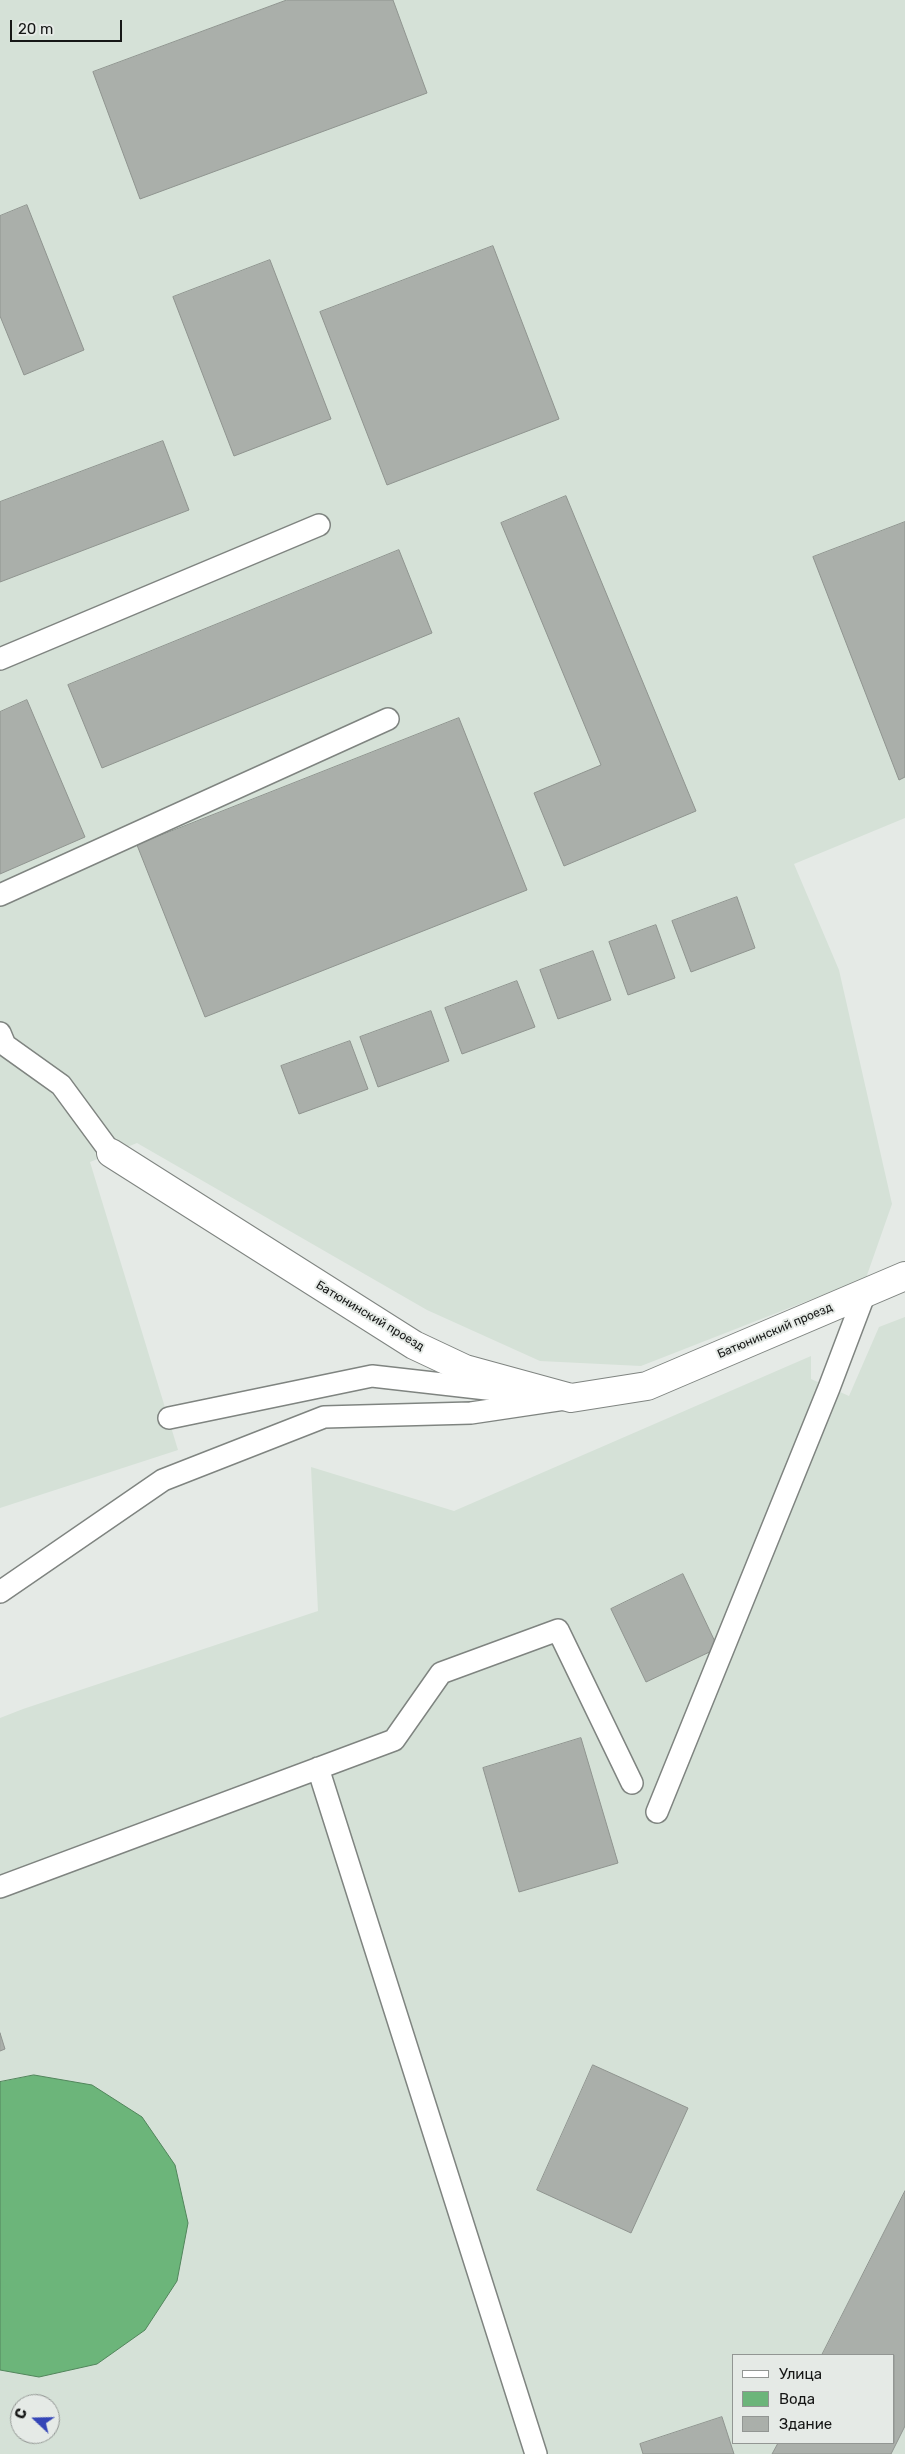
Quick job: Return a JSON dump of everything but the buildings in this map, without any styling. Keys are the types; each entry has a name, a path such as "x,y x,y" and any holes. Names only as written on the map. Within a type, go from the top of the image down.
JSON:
{"street":[{"name":"Батюнинский проезд","path":"111,1154 414,1345 466,1369 570,1398 647,1386 905,1276"}],"lane":[{"path":"0,659 319,525"},
{"path":"0,895 388,719"},
{"path":"0,1033 5,1045 61,1085 111,1154"},
{"path":"657,1812 866,1293"},
{"path":"169,1418 372,1376 570,1398"},
{"path":"0,1592 164,1480 324,1418 471,1413 570,1398"},
{"path":"0,1887 394,1740 441,1673 558,1630 632,1783"},
{"path":"318,1768 536,2454"}],"shaded area":[{"path":"0,0 905,0 905,818 794,864 839,970 892,1204 866,1278 641,1366 540,1361 427,1310 137,1143 90,1162 178,1450 0,1508"},
{"path":"905,1317 905,2454 0,2454 0,1718 318,1611 311,1467 454,1511 811,1356 811,1379 849,1396 879,1327"}],"water":[{"path":"34,2075 92,2085 142,2117 175,2165 188,2223 177,2281 145,2330 97,2364 39,2377 0,2370 0,2082"}]}
